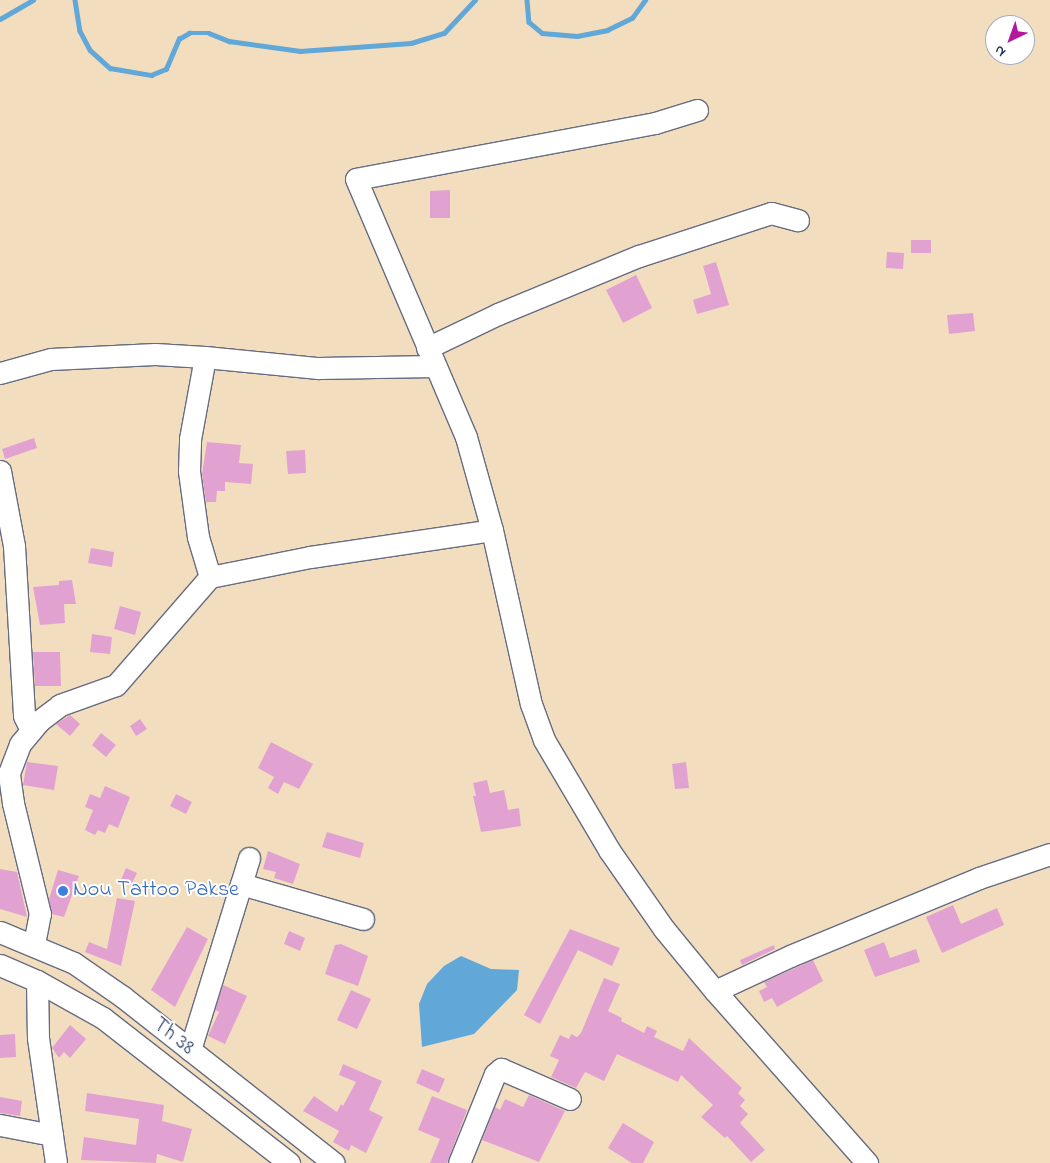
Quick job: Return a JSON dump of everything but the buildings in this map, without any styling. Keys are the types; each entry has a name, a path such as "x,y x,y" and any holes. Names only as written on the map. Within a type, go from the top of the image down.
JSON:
{"street":[{"path":"697,110 656,123 356,179 466,437 492,530 522,667 544,740 609,850 664,929 715,991 867,1163"},
{"path":"0,373 51,359 155,354 205,356 318,368 431,357 498,314 639,256 770,213 798,220"},
{"path":"205,356 190,439 189,471 198,537 210,577"},
{"path":"0,471 14,546 24,716 31,730"},
{"path":"34,944 40,914 13,803 6,759 31,730 60,705 116,685 210,577 310,557 492,530"},
{"path":"715,991 790,956 925,900 1050,854"},
{"path":"190,1050 249,858"},
{"path":"241,884 363,919"},
{"name":"Th 38","path":"0,932 34,944 74,963 190,1050 334,1163"},
{"name":"Th 38","path":"0,965 37,981 102,1018 289,1163"},
{"path":"37,981 38,1038 56,1163"},
{"path":"459,1163 495,1074 501,1068 570,1099"},
{"path":"0,1125 52,1135"}],"water":[{"path":"461,956 491,969 519,970 517,990 474,1034 422,1047 419,1004 427,984 444,966"}],"waterway":[{"path":"0,19 33,0"},
{"path":"75,0 80,31 90,50 110,68 151,75 166,69 179,39 189,33 209,33 229,41 300,51 411,43 444,33 475,0"},
{"path":"527,0 529,22 542,33 577,36 607,30 632,18 645,0"}],"place":[{"name":"Nou Tattoo Pakse","path":"63,891"}]}
